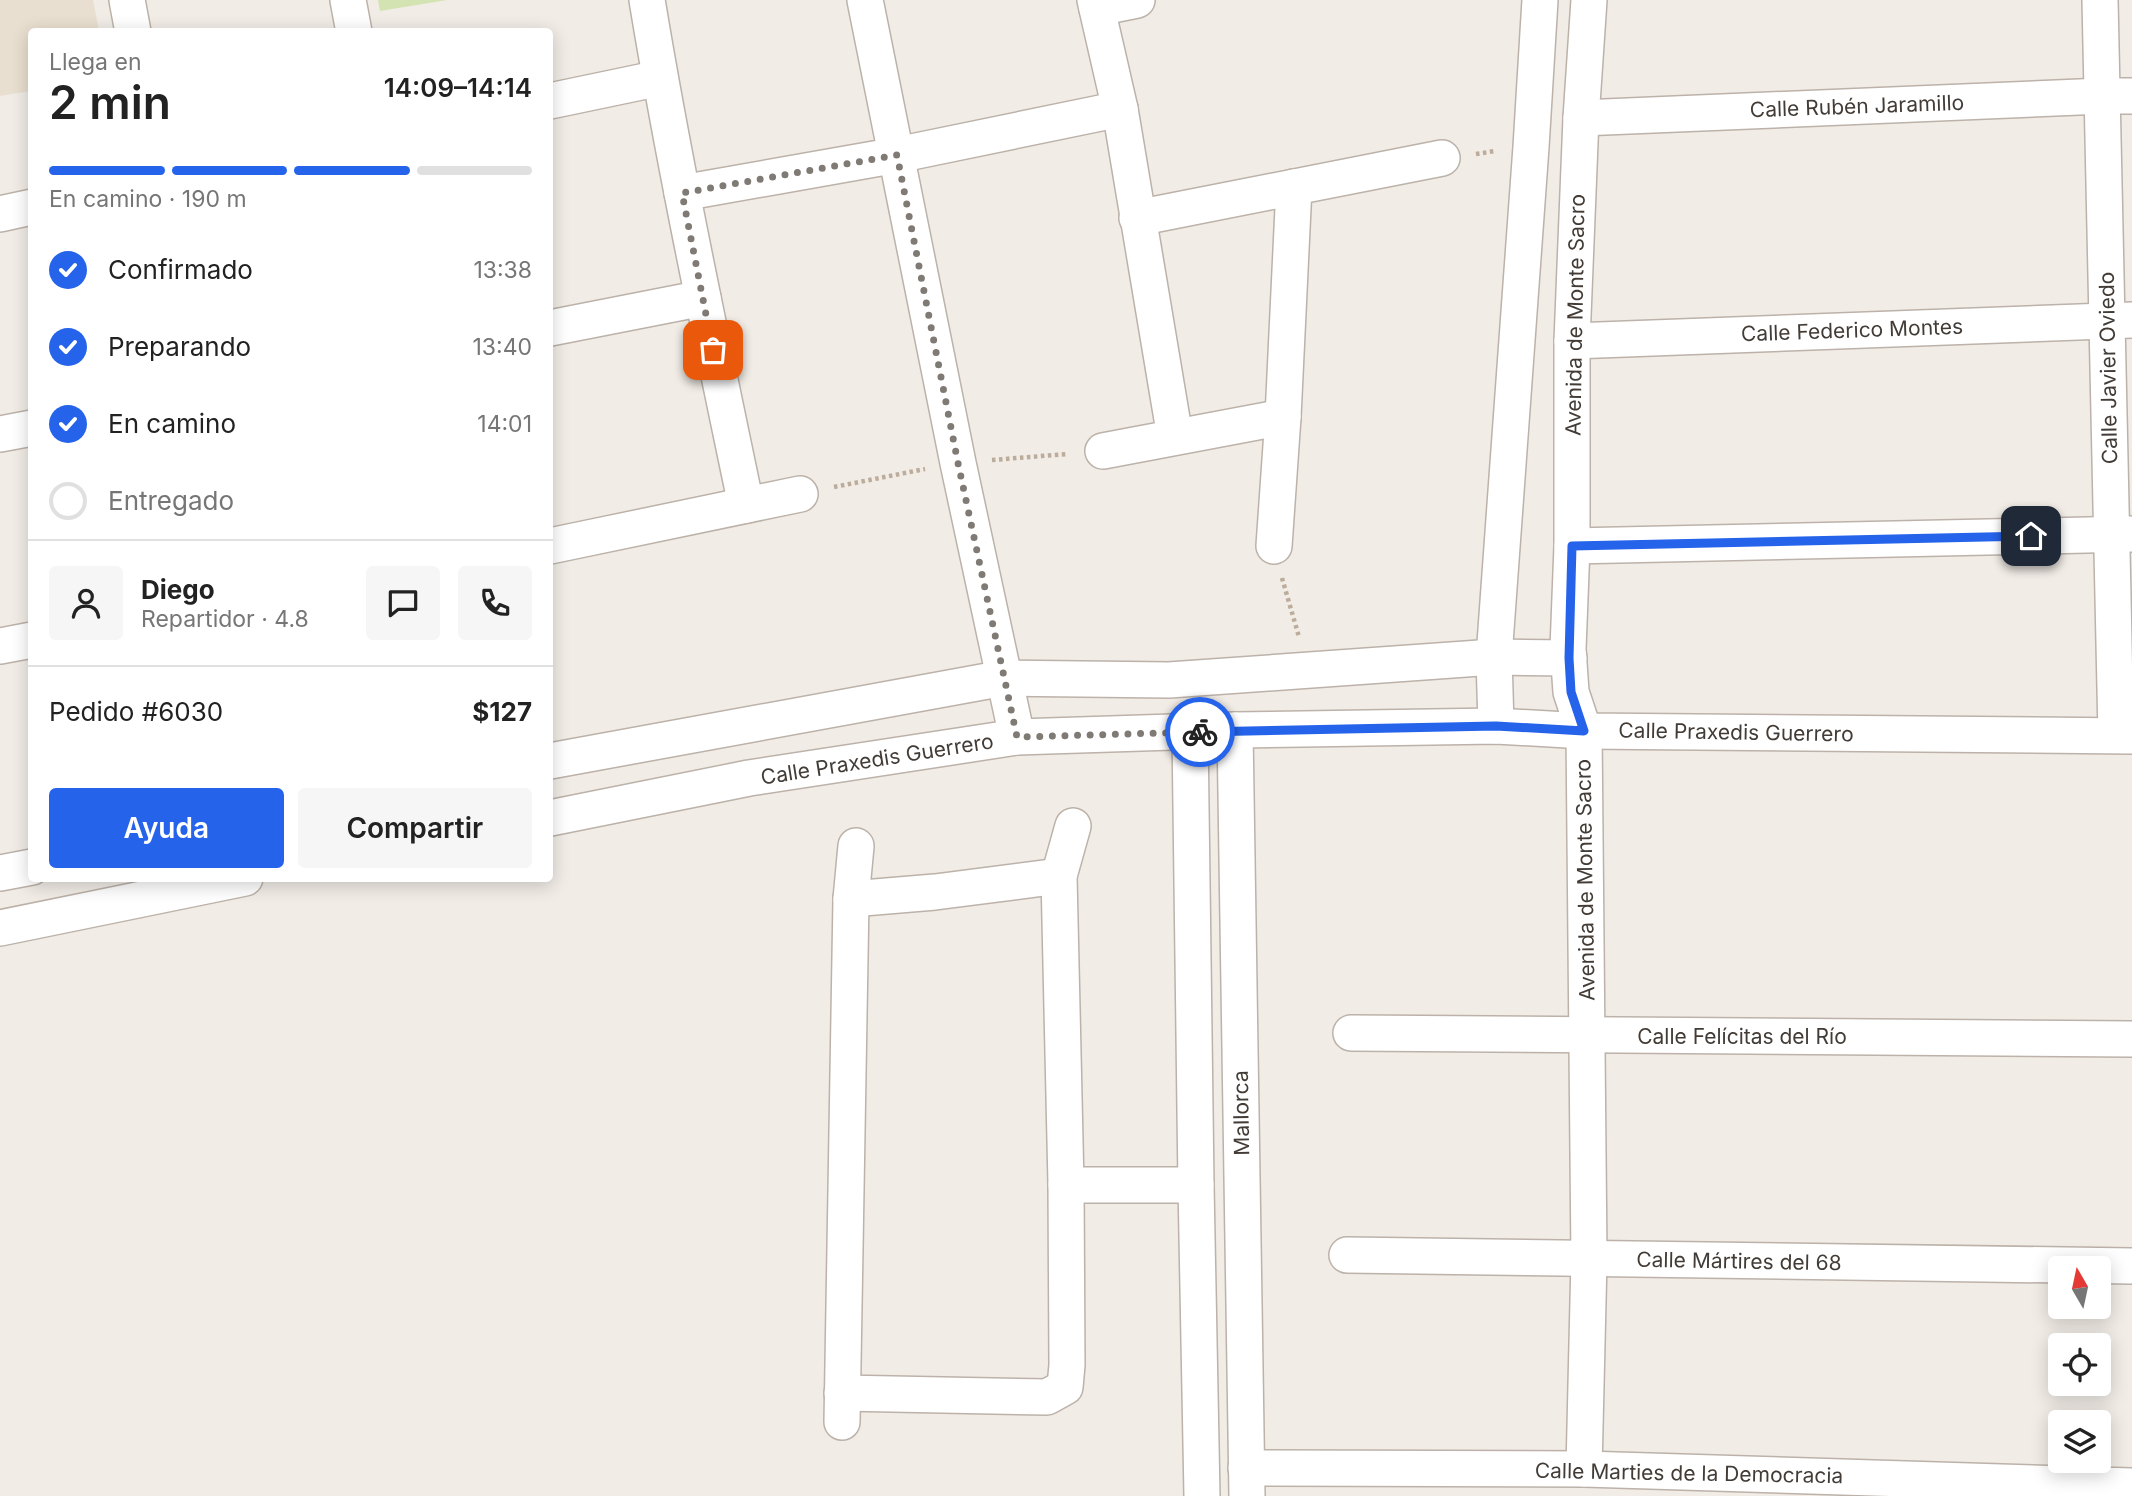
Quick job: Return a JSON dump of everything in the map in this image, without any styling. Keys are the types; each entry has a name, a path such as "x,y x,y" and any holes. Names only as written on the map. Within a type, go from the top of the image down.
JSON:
{"street":[{"path":"127,0 132,28"},
{"path":"348,0 354,28"},
{"path":"647,0 702,298 746,505"},
{"path":"865,0 958,463 1017,737"},
{"path":"1137,0 1096,4 1119,109 1175,437"},
{"path":"1496,726 1494,657 1539,0"},
{"name":"Avenida de Monte Sacro","path":"1584,1469 1589,1259 1584,731 1571,692 1569,658 1573,341 1581,118 1589,0"},
{"name":"Calle Javier Oviedo","path":"2100,0 2117,96 2124,736"},
{"path":"553,100 660,78"},
{"name":"Calle Rubén Jaramillo","path":"1581,118 2117,96"},
{"path":"682,193 897,155 1119,109"},
{"path":"1138,218 1442,158"},
{"path":"1274,546 1294,187"},
{"path":"0,214 28,208"},
{"path":"553,327 702,298"},
{"name":"Calle Federico Montes","path":"1573,341 2120,321"},
{"path":"1103,451 1283,417"},
{"path":"0,434 28,429"},
{"path":"553,545 800,494"},
{"path":"1572,546 2122,534"},
{"path":"0,646 28,641"},
{"path":"553,760 1004,678 1169,680 1494,657 1569,658"},
{"name":"Calle Praxedis Guerrero","path":"553,817 749,778 1017,737 1496,726 1584,731 2124,736"},
{"name":"Mallorca","path":"1235,730 1246,1482"},
{"path":"1190,732 1202,1496"},
{"path":"856,846 851,900 842,1408 1047,1397 1065,1387 1067,1365 1059,876 1073,826"},
{"path":"0,873 28,868"},
{"path":"851,900 1059,876"},
{"path":"0,928 225,882"},
{"name":"Calle Felícitas del Río","path":"1351,1033 2132,1039"},
{"path":"1195,1055 1240,1054"},
{"path":"1066,1185 1196,1185"},
{"name":"Calle Mártires del 68","path":"1347,1255 2132,1266"},
{"name":"Calle Marties de la Democracia","path":"1246,1482 1584,1469 2132,1486"}],"path":[{"path":"1442,158 1531,147"},
{"path":"1274,546 1308,672"}],"shaded area":[{"path":"0,0 93,0 98,28 28,28 28,91 0,96"}],"green space":[{"path":"378,0 447,0 380,11"}],"way so far":[{"path":"713,350 682,193 897,155 958,463 1017,737 1200,732"}],"route":[{"path":"1200,732 1496,726 1584,731 1571,692 1569,658 1572,546 2031,536"}]}
